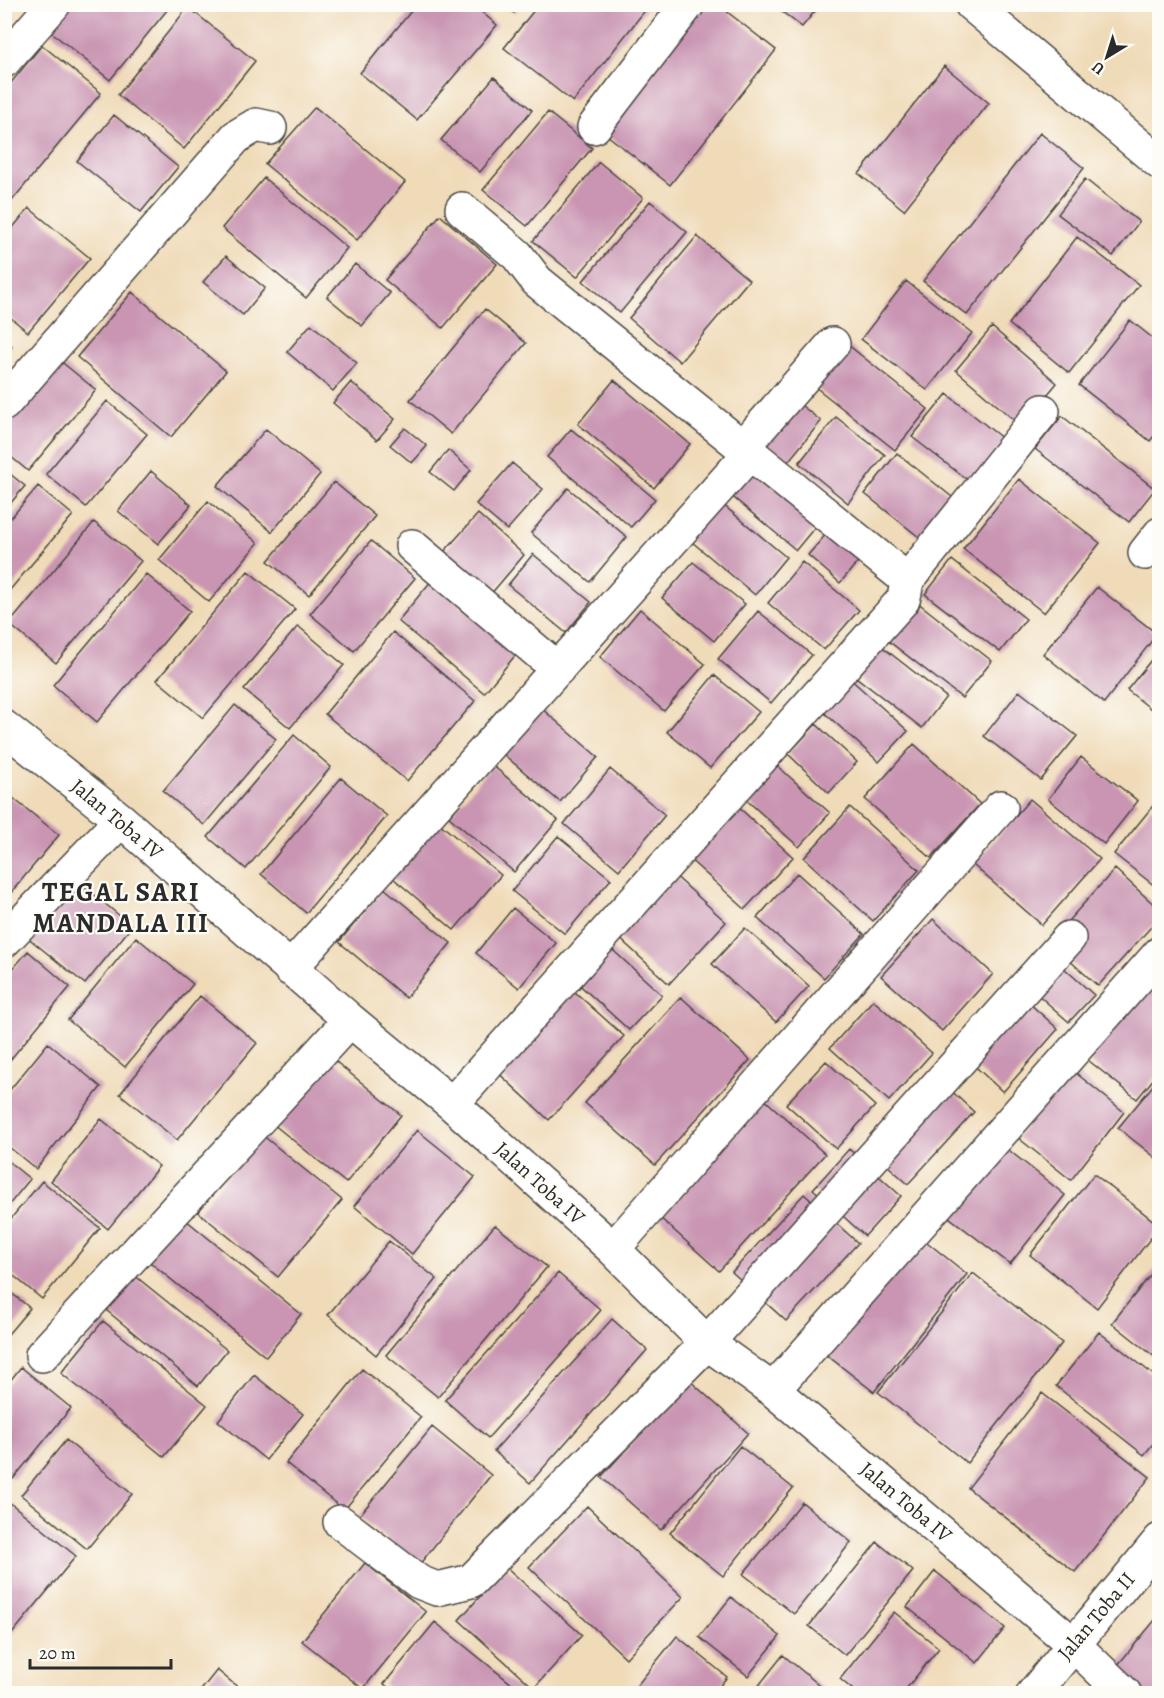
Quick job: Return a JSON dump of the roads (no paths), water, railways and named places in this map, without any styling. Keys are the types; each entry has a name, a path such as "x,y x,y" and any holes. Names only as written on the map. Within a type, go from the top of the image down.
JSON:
{"street":[{"path":"4,62 54,4"},
{"path":"594,127 688,4"},
{"path":"971,4 1160,163"},
{"path":"4,404 236,136 256,125 270,128"},
{"path":"462,208 517,255 537,281 901,575 906,582"},
{"path":"290,969 558,669 746,450 833,344"},
{"path":"452,1104 903,600 906,582 1043,411"},
{"path":"412,546 558,669"},
{"name":"Jalan Toba IV","path":"4,726 121,820 290,969 452,1104 613,1249 707,1343 773,1390 1072,1643 1125,1694"},
{"path":"613,1249 1000,807"},
{"path":"4,941 121,820"},
{"path":"340,1522 418,1582 437,1589 471,1581 707,1343 1069,938"},
{"path":"773,1390 1160,953"},
{"path":"42,1355 350,1020"},
{"name":"Jalan Toba II","path":"1033,1694 1072,1643 1160,1540"}],"district":[{"name":"TEGAL SARI MANDALA III","path":"121,908"}]}
